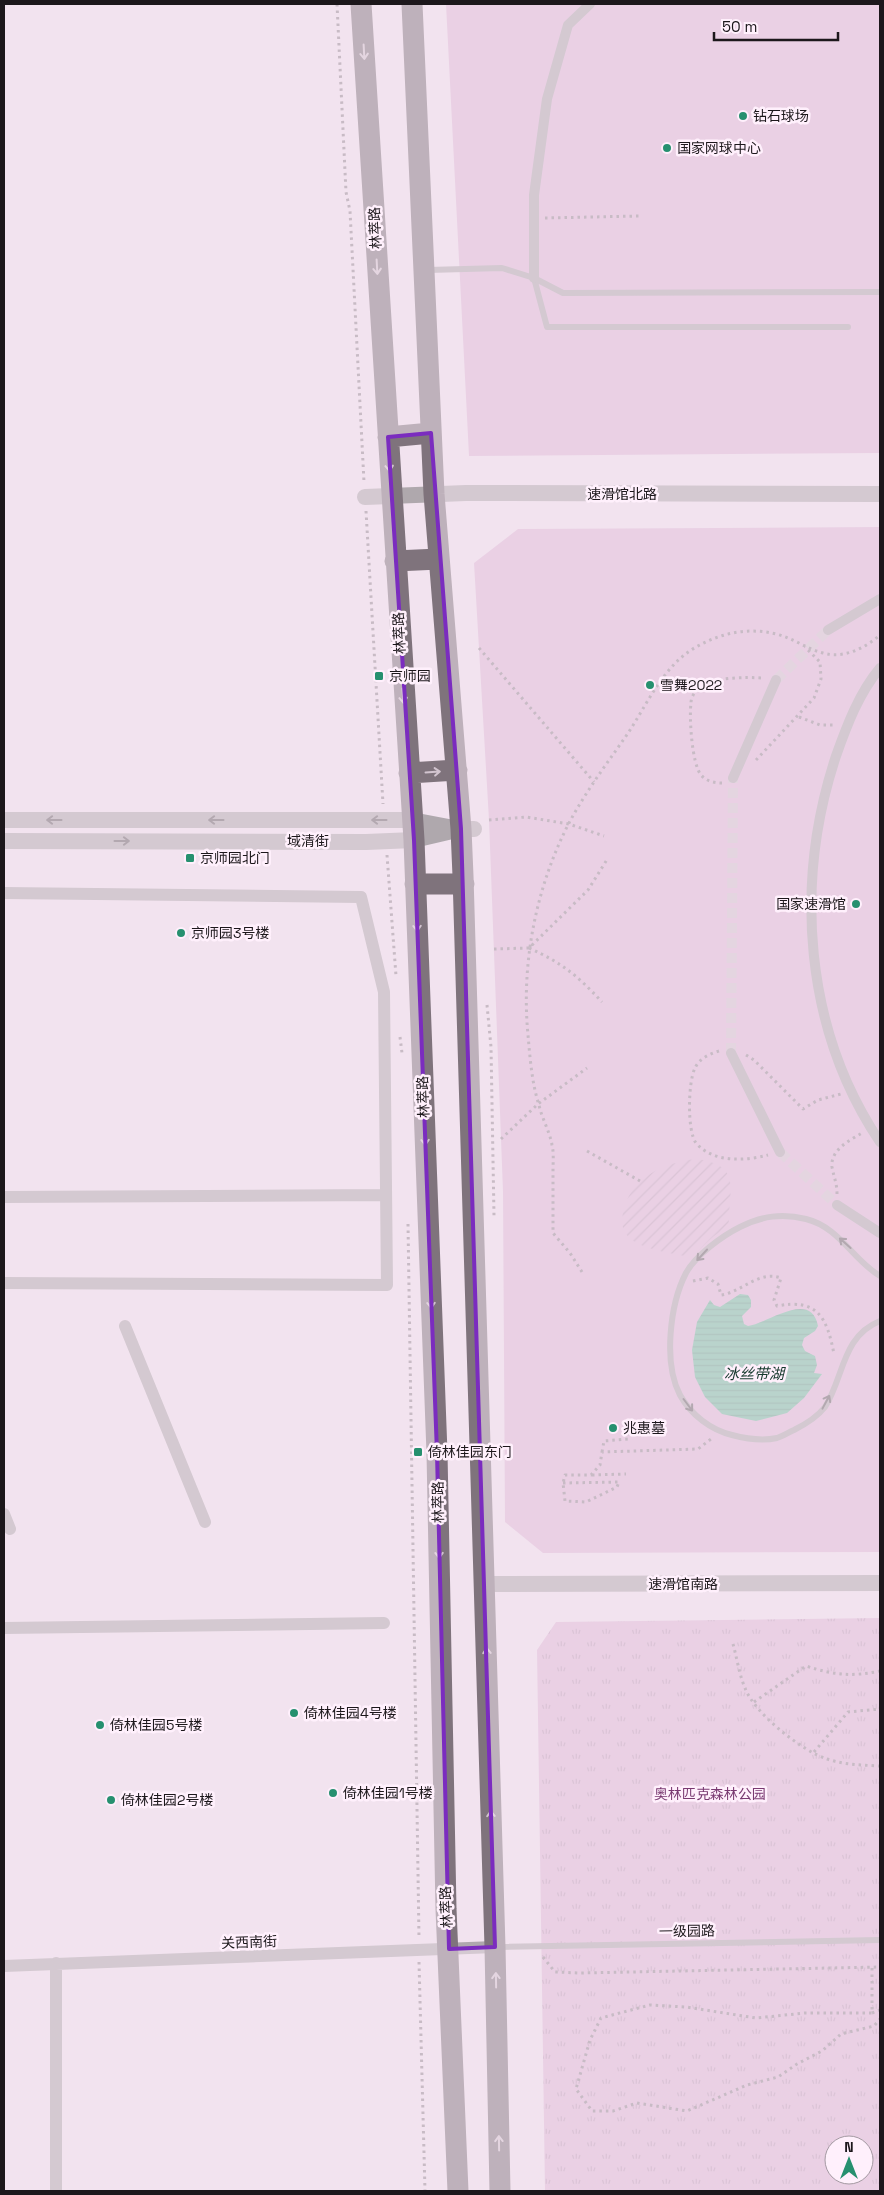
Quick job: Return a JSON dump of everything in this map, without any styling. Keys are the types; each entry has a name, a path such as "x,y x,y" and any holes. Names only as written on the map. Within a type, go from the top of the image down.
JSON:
{"main road":[{"name":"林萃路","path":"362,4 413,830 437,1453 446,1899 458,2191"},
{"path":"412,4 434,494 457,770 468,829 464,884 495,1947 500,2191"},
{"path":"388,437 431,433"},
{"path":"395,561 439,559"},
{"path":"409,773 457,770"},
{"path":"415,884 464,884"}],"street":[{"path":"534,278 534,194 546,99 568,25 590,4"},
{"name":"速滑馆北路","path":"365,496 434,494 880,494"},
{"path":"828,630 880,599"},
{"path":"880,668 870,680 846,725 821,810 812,878 811,911 812,944 823,1010 832,1043 851,1092 880,1142"},
{"path":"733,778 776,680"},
{"name":"域清街","path":"4,820 413,830 468,829"},
{"name":"域清街","path":"4,841 366,842 413,830"},
{"path":"4,893 361,897 384,992 387,1285 4,1283"},
{"path":"729,1051 780,1152"},
{"path":"4,1197 386,1195"},
{"path":"837,1201 880,1234"},
{"path":"125,1326 205,1522"},
{"path":"4,1514 10,1530"},
{"name":"速滑馆南路","path":"485,1584 880,1584"},
{"path":"4,1628 384,1623"},
{"name":"关西南街","path":"4,1966 495,1947"},
{"path":"56,1964 56,2191"}],"lane":[{"path":"424,270 502,268 534,278 563,293 880,292"},
{"path":"534,278 546,327 848,327"},
{"path":"880,1276 831,1231 808,1219 781,1214 755,1220 726,1234 706,1251 687,1272 676,1301 670,1331 672,1365 680,1394 697,1417 719,1432 748,1439 778,1438 803,1426 824,1408 850,1345 873,1324 880,1321"},
{"name":"一级园路","path":"495,1947 880,1940"}],"path":[{"path":"558,218 639,216"},
{"path":"582,1272 570,1252 553,1233 552,1145 538,1104 528,1034 529,948 540,897 552,862 569,824 594,782 636,722 656,686 673,665 694,648 725,634 753,630 778,634 823,654 835,655 853,652 880,635"},
{"path":"776,680 758,678 714,680 701,685 692,697 690,704 692,742 697,768 701,775 712,782 723,782 733,778 753,763 814,698 821,679 820,662 802,644"},
{"path":"479,648 594,782"},
{"path":"798,717 820,725 846,725"},
{"path":"489,820 526,817 569,824 604,836"},
{"path":"529,948 588,890 608,858"},
{"path":"494,949 529,948 555,960 581,980 602,1002"},
{"path":"729,1051 718,1051 704,1058 694,1069 690,1104 693,1139 708,1153 727,1158 752,1160 780,1152"},
{"path":"744,1054 754,1060 802,1109 818,1100 851,1092"},
{"path":"501,1139 538,1104 587,1068"},
{"path":"837,1201 837,1181 832,1166 834,1155 847,1142 870,1127"},
{"path":"587,1151 640,1181"},
{"path":"683,1283 708,1278 718,1284 721,1295 731,1294 756,1279 772,1274 782,1278 774,1300 778,1306 793,1303 804,1304 820,1314 830,1335 837,1380"},
{"path":"592,1475 600,1465 604,1441 628,1439 628,1421"},
{"path":"602,1452 698,1449 719,1432"},
{"path":"563,1483 618,1482 618,1488 586,1502 565,1501 563,1483 565,1475 626,1474"},
{"path":"733,1644 745,1690 765,1716 793,1740 825,1758 850,1765 880,1766"},
{"path":"754,1702 806,1666 828,1673 857,1676 880,1671"},
{"path":"814,1752 848,1712 880,1709"},
{"path":"534,1946 555,1972 880,1968"},
{"path":"872,1968 872,2013"},
{"path":"880,2010 872,2013 805,2013 756,2018 686,2007 650,2005 601,2018 590,2040 576,2089 592,2111 613,2111 638,2104 687,2112 747,2085 778,2077 822,2050 841,2034 874,2026 880,2019"}],"highlighted area":[{"path":"431,433 461,829 495,1947 449,1949 437,1453 414,840 388,437"}],"green space":[{"name":"国家网球中心","path":"446,4 880,4 880,453 469,456"},
{"name":"国家速滑馆","path":"880,527 880,1552 543,1553 505,1522 503,1192 489,820 474,563 518,529"},
{"path":"696,1159 711,1162 721,1167 727,1174 731,1191 729,1226 714,1236 691,1257 646,1247 631,1239 624,1231 622,1221 627,1200 633,1190 641,1181 661,1168"},
{"name":"奥林匹克森林公园","path":"880,1618 880,2191 545,2191 537,1650 556,1622"}],"water":[{"name":"冰丝带湖","path":"740,1294 748,1295 751,1300 751,1307 742,1316 744,1324 748,1326 798,1309 807,1310 814,1315 818,1326 815,1331 804,1338 802,1345 805,1351 815,1356 817,1365 814,1373 822,1374 804,1398 787,1413 756,1421 722,1414 705,1397 695,1377 692,1350 697,1322 710,1300 714,1305 720,1307"}],"tunnel":[{"path":"776,680 828,630"},
{"path":"731,1053 733,778"},
{"path":"780,1152 837,1205"}],"place":[{"name":"钻石球场","path":"743,116"},
{"name":"国家网球中心","path":"667,148"},
{"name":"京师园","path":"379,676"},
{"name":"雪舞2022","path":"650,685"},
{"name":"京师园北门","path":"190,858"},
{"name":"国家速滑馆","path":"856,904"},
{"name":"京师园3号楼","path":"181,933"},
{"name":"兆惠墓","path":"613,1428"},
{"name":"倚林佳园东门","path":"418,1452"},
{"name":"倚林佳园4号楼","path":"294,1713"},
{"name":"倚林佳园5号楼","path":"100,1725"},
{"name":"倚林佳园1号楼","path":"333,1793"},
{"name":"倚林佳园2号楼","path":"111,1800"}]}
